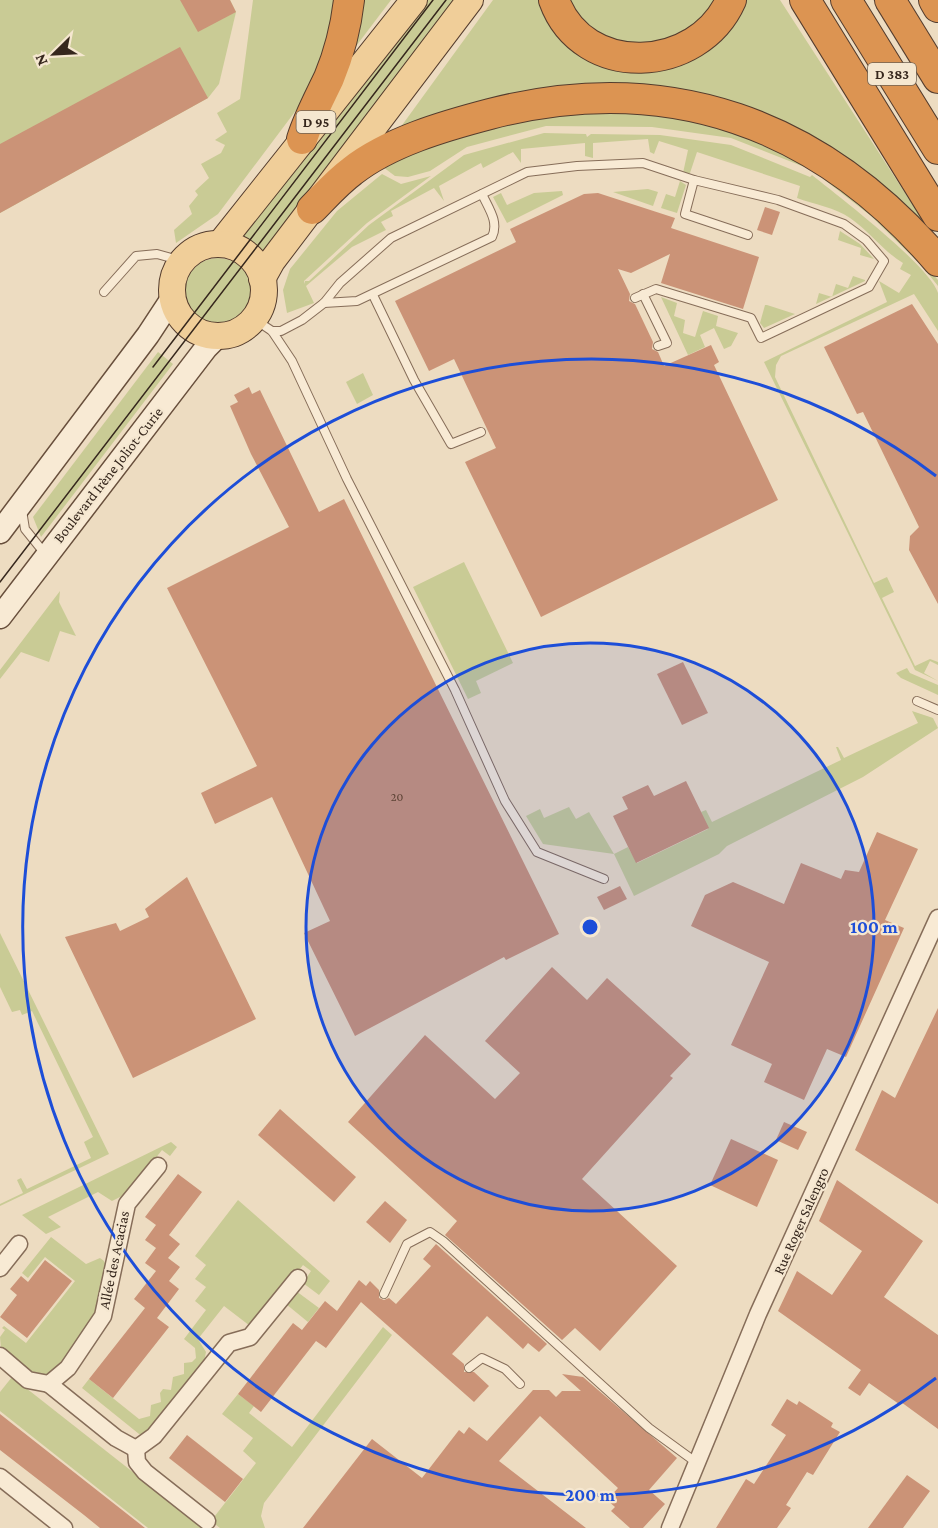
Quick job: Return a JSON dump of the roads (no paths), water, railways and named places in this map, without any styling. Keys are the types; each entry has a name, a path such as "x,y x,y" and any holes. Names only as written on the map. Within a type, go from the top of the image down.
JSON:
{"highway":[{"path":"302,139 310,113 327,82 337,56 349,0"},
{"path":"554,0 575,32 597,48 619,56 639,58 667,55 682,50 702,38 721,19 731,0"},
{"path":"805,0 938,216"},
{"name":"D 383","path":"846,0 938,149"},
{"name":"D 383","path":"890,0 938,78"},
{"path":"934,0 938,7"},
{"path":"312,209 352,171 396,147 442,129 546,102 578,98 642,98 698,106 730,115 790,140 848,176 880,201 938,261"}],"main road":[{"name":"D 95","path":"220,244 414,0"},
{"path":"262,279 272,261 471,0"},
{"path":"220,244 231,246 250,257 262,279 263,325 218,336 201,333 186,323 175,306 173,297 174,278 182,261 199,249 220,244"},
{"path":"2,527 148,336 173,297"},
{"name":"Boulevard Irène Joliot-Curie","path":"0,617 206,348 218,336"}],"street":[{"name":"Rue Roger Salengro","path":"670,1528 762,1306 938,918"},
{"name":"Allée des Acacias","path":"49,1383 68,1368 103,1316 127,1203 158,1166"},
{"path":"0,1268 19,1244"},
{"path":"136,1449 154,1436 229,1343 250,1337 298,1278"},
{"path":"0,1356 28,1380 49,1383 116,1438 136,1449"},
{"path":"136,1449 137,1462 145,1472 207,1521"},
{"path":"0,1477 59,1526"}],"lane":[{"path":"263,325 281,331 302,320 324,303 340,283 391,238 527,172 577,166 643,163 694,180 778,200 844,224 866,240 884,261 869,286 761,338 751,318 656,289 639,296 667,343 658,346"},
{"path":"694,180 685,214 748,235"},
{"path":"324,303 357,301 373,295 492,237 496,229 494,219 482,194"},
{"path":"104,292 136,256 158,254 182,261"},
{"path":"373,295 414,380 451,444 481,432"},
{"path":"263,325 292,361 347,479 455,690 505,801 537,852 604,879"},
{"path":"22,500 25,529 46,555"},
{"path":"917,701 938,710"},
{"path":"384,1294 407,1244 430,1232 443,1241 649,1428 697,1463"},
{"path":"469,1368 482,1358 505,1369 520,1384"}],"tram line":[{"path":"153,367 433,0"},
{"path":"0,582 446,0"}]}
